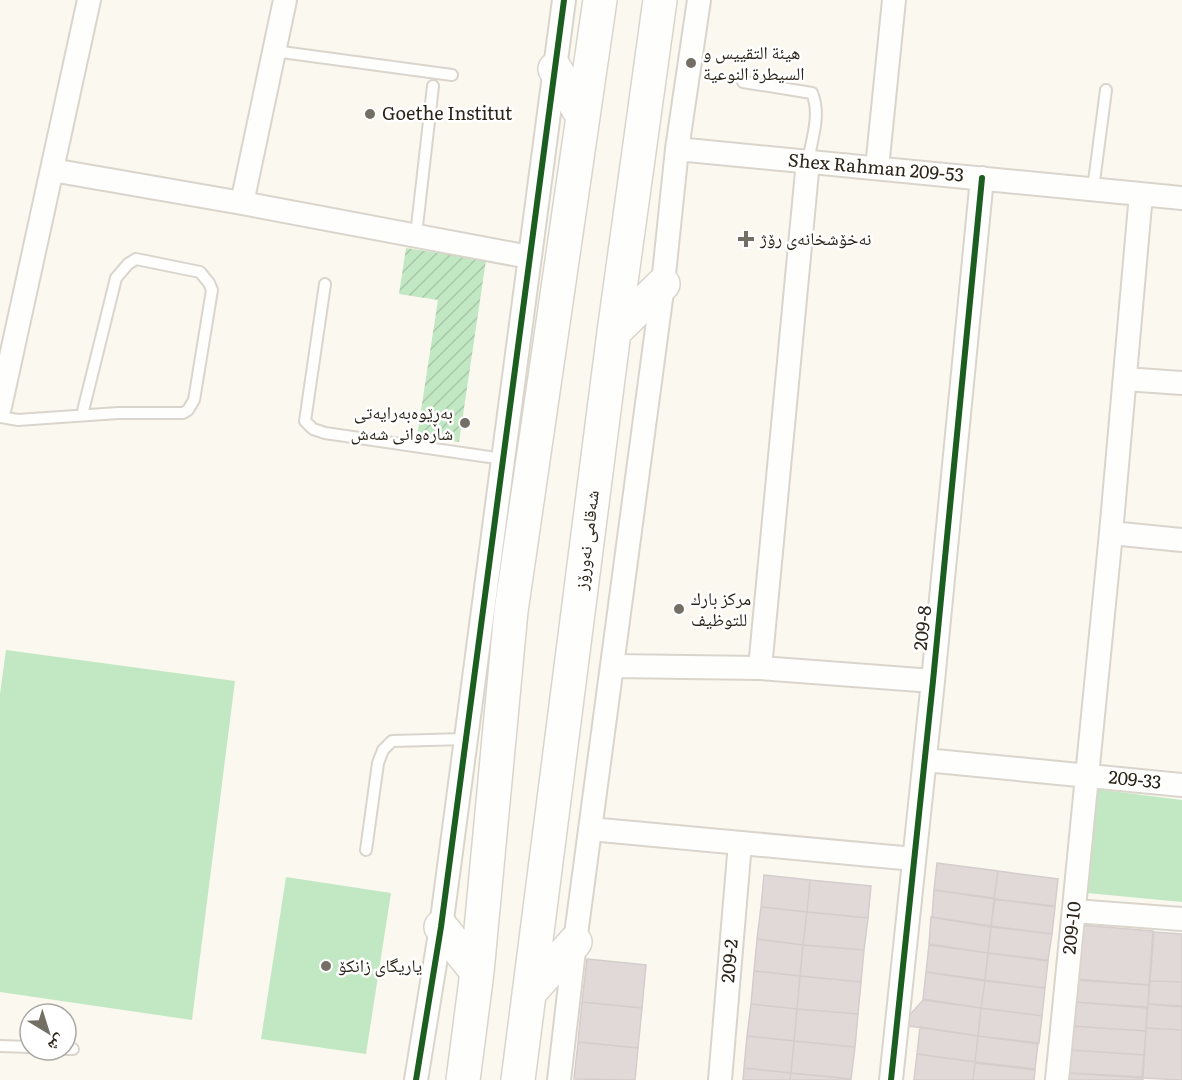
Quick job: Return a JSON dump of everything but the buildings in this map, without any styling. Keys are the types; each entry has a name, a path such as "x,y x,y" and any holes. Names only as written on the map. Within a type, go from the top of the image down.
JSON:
{"main road":[{"path":"463,1080 477,972 511,610 600,0"},
{"name":"شەقامی نەورۆز","path":"518,1080 614,332 660,0"},
{"path":"555,69 583,117"},
{"path":"614,332 663,284"},
{"path":"441,927 477,972"},
{"path":"529,993 575,942"}],"street":[{"path":"0,407 89,0"},
{"path":"242,203 285,0"},
{"path":"416,1080 441,927 564,0"},
{"path":"559,1080 575,942 663,284 677,149 699,0"},
{"path":"878,168 894,0"},
{"name":"Shex Rahman 209-53","path":"677,149 1182,198"},
{"path":"760,668 808,161"},
{"path":"52,170 529,257"},
{"name":"209-8","path":"891,1080 982,178"},
{"name":"209-10","path":"1058,1080 1141,194"},
{"path":"1125,379 1182,383"},
{"path":"1111,533 1182,540"},
{"path":"613,666 760,668 933,681"},
{"name":"209-33","path":"925,760 1182,785"},
{"path":"590,829 914,859"},
{"name":"209-2","path":"720,1080 740,843"},
{"path":"1074,911 1182,919"}],"lane":[{"path":"274,51 452,75"},
{"path":"743,82 812,93 816,102 817,116 808,161"},
{"path":"416,235 433,86"},
{"path":"1093,189 1106,90"},
{"path":"0,417 18,420 82,415 183,414 194,400 212,290 200,272 136,259 119,273 82,415"},
{"path":"325,284 305,421 313,429 325,433 502,459"},
{"path":"366,850 378,764 383,750 392,741 466,739"},
{"path":"0,1046 18,1047"}],"green space":[{"path":"406,248 486,260 459,442 417,436 438,300 399,294"},
{"path":"6,650 235,681 192,1020 0,992 0,694"},
{"path":"1095,789 1182,800 1182,902 1087,893"},
{"name":"یاریگای زانكۆ","path":"286,877 391,893 366,1054 261,1039"}],"cycle path":[{"path":"416,1080 441,927 564,0"},
{"path":"891,1080 982,178"}],"place":[{"name":"هيئة التقييس و السيطرة النوعية","path":"691,63"},
{"name":"Goethe Institut","path":"370,114"},
{"name":"نەخۆشخانەی رۆژ","path":"746,239"},
{"name":"بەڕێوەبەرایەتی شارەوانی شەش","path":"465,423"},
{"name":"مركز بارك للتوظيف","path":"679,609"},
{"name":"یاریگای زانكۆ","path":"326,966"}]}
